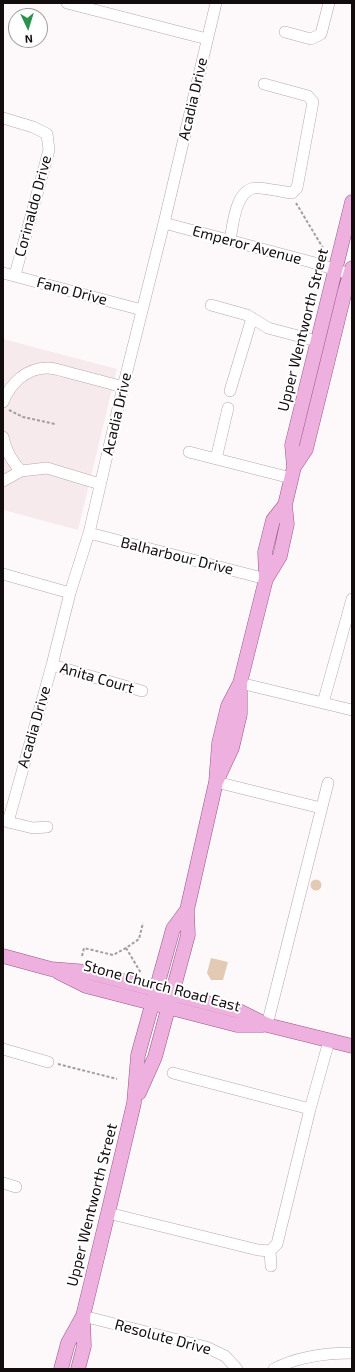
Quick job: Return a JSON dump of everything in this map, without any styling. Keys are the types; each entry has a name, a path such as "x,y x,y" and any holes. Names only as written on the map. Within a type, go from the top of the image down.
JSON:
{"main road":[{"name":"Upper Wentworth Street","path":"293,473 292,445 352,202"},
{"name":"Upper Wentworth Street","path":"134,1103 155,1057 188,935 187,910 216,782 219,743 228,706 240,683 266,579 265,552 273,520 285,505 293,473 306,448 351,273"},
{"name":"Upper Wentworth Street","path":"62,1369 68,1343 83,1316 134,1103 138,1055 152,1003 173,929 187,910"},
{"name":"Stone Church Road East","path":"3,956 51,969 88,972 239,1011 267,1025 352,1046"},
{"name":"Stone Church Road East","path":"51,969 86,986 168,1008 236,1025 267,1025"},
{"name":"Upper Wentworth Street","path":"78,1369 84,1346 83,1316"}],"street":[{"path":"67,3 85,5 208,39"},
{"name":"Acadia Drive","path":"47,827 33,828 6,821 52,665 70,593 89,533 216,3"},
{"path":"285,32 311,39 321,34 329,3"},
{"path":"230,240 238,203 244,193 254,188 292,193 297,188 313,102 308,96 264,84"},
{"name":"Corinaldo Drive","path":"3,118 33,126 47,134 49,150 14,275"},
{"name":"Emperor Avenue","path":"164,223 311,262 335,270 351,273"},
{"name":"Fano Drive","path":"3,272 142,310"},
{"path":"211,305 247,315 268,328 317,341"},
{"path":"230,391 252,318"},
{"path":"5,406 7,392 14,383 23,376 35,370 47,368 123,387"},
{"path":"216,459 228,408"},
{"path":"3,437 8,454 13,463 21,471"},
{"path":"189,452 216,459 293,473"},
{"path":"3,481 21,471 47,468 100,484"},
{"name":"Balharbour Drive","path":"89,533 266,579"},
{"path":"3,574 70,593"},
{"path":"323,703 352,599"},
{"name":"Anita Court","path":"52,665 142,691"},
{"path":"240,683 352,710"},
{"path":"216,782 321,808"},
{"path":"267,1025 328,783"},
{"path":"271,1266 270,1251 277,1244 310,1109 329,1041"},
{"path":"3,1049 48,1062"},
{"path":"172,1073 310,1109"},
{"path":"3,1184 16,1187"},
{"path":"108,1213 258,1250 270,1251"},
{"name":"Resolute Drive","path":"83,1316 206,1347 225,1356 237,1369"},
{"path":"274,1369 296,1360 319,1355 352,1353"}],"path":[{"path":"292,193 297,205 323,248"},
{"path":"5,406 23,417 56,424"},
{"path":"82,956 84,948 113,955 126,948 139,939 143,923"},
{"path":"126,948 141,973"},
{"path":"48,1062 117,1079"}],"shaded area":[{"path":"3,339 117,369 78,530 3,510"},
{"path":"316,879 320,881 322,885 320,889 316,891 312,889 310,885 312,881"},
{"path":"211,958 228,962 223,980 211,980 207,973"}]}
